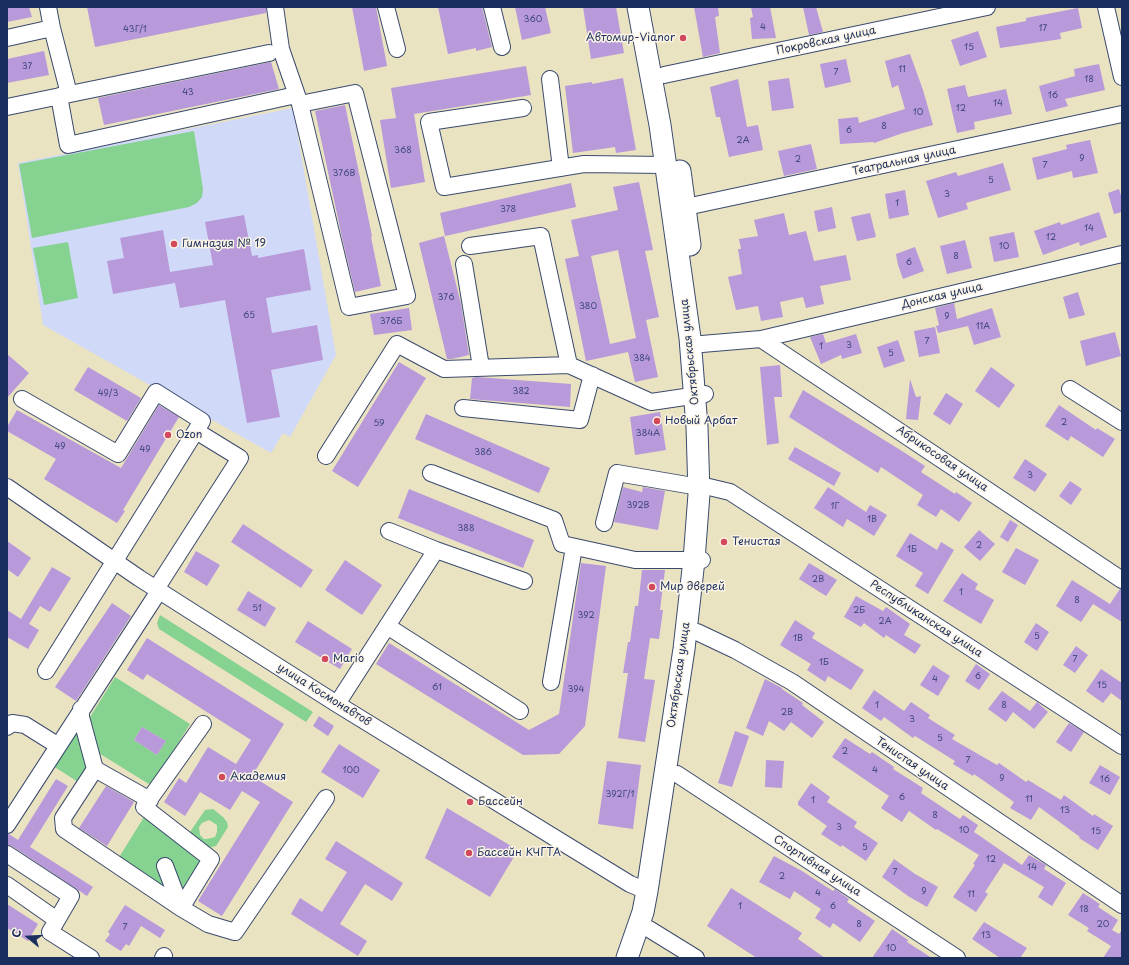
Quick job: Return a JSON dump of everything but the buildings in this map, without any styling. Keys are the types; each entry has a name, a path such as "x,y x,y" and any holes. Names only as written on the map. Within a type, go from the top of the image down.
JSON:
{"main road":[{"name":"Октябрьская улица","path":"638,7 660,125 665,165 696,344"},
{"name":"Октябрьская улица","path":"639,958 650,929 658,898 677,774 697,632 698,560 704,487 710,478 700,395 686,208 664,75 650,7"},
{"name":"Октябрьская улица","path":"627,958 643,912 647,891 698,560"}],"street":[{"path":"48,7 64,95 68,145 298,99 355,93 407,296 349,307 298,99 281,49 275,7"},
{"path":"386,7 397,49"},
{"path":"492,7 502,48"},
{"name":"Покровская улица","path":"664,75 987,7"},
{"path":"1106,7 1122,77"},
{"path":"7,38 52,28"},
{"path":"7,107 270,53"},
{"path":"550,79 561,168"},
{"path":"524,108 428,122 444,187 584,164 665,165"},
{"name":"Театральная улица","path":"686,208 1122,114"},
{"path":"470,246 541,236 569,364"},
{"name":"Донская улица","path":"696,344 761,339 1122,254"},
{"path":"464,264 481,368"},
{"name":"Абрикосовая улица","path":"761,339 1122,580"},
{"path":"326,456 397,344 444,369 569,364 651,402 700,395"},
{"path":"463,408 580,420 592,375"},
{"path":"1070,389 1122,422"},
{"path":"22,399 118,454 156,392 202,421 46,671"},
{"path":"7,825 240,458 196,431"},
{"path":"431,473 554,520 562,544 635,560 698,560"},
{"name":"Республиканская улица","path":"604,523 617,473 730,492 1122,746"},
{"name":"улица Космонавтов","path":"7,487 157,590 337,704 630,884 647,891"},
{"path":"389,531 436,550 524,581"},
{"path":"551,682 574,547"},
{"path":"337,704 436,550"},
{"path":"387,626 520,711"},
{"name":"Тенистая улица","path":"697,632 735,650 792,682 1122,905"},
{"path":"81,709 94,769 63,818 64,829 181,908 208,924 235,932 326,798"},
{"path":"7,727 12,723 25,725 57,746"},
{"path":"181,908 210,859 144,807 203,724"},
{"path":"94,769 150,800"},
{"name":"Спортивная улица","path":"677,774 957,958"},
{"path":"7,854 71,896 50,932 91,958"},
{"path":"165,866 181,908"},
{"path":"7,885 57,920"},
{"path":"650,929 696,958"}],"shaded area":[{"name":"Гимназия № 19","path":"293,108 336,355 290,437 283,433 271,453 43,325 18,163"}],"green space":[{"path":"194,131 203,189 202,197 197,203 189,207 32,238 19,164"},
{"path":"68,242 78,298 44,305 33,248"},
{"path":"160,615 313,712 306,722 159,629 157,623"},
{"path":"115,677 190,724 152,786 97,752 90,717","holes":["142,727 166,741 157,755 134,740"]},
{"path":"80,719 89,765 78,782 50,764"},
{"path":"213,809 223,817 227,822 228,827 216,846 208,848 192,840 190,832 205,810","holes":["209,820 217,825 215,837 204,839 200,835 199,827 202,823"]},
{"path":"144,817 201,860 201,863 183,893 173,894 118,859"}],"place":[{"name":"Автомир-Vianor","path":"683,38"},
{"name":"Гимназия № 19","path":"174,244"},
{"name":"Новый Арбат","path":"657,421"},
{"name":"Ozon","path":"168,435"},
{"name":"Тенистая","path":"724,542"},
{"name":"Мир дверей","path":"652,587"},
{"name":"Mario","path":"325,659"},
{"name":"Академия","path":"222,777"},
{"name":"Бассейн","path":"470,802"},
{"name":"Бассейн КЧГТА","path":"469,853"}]}
